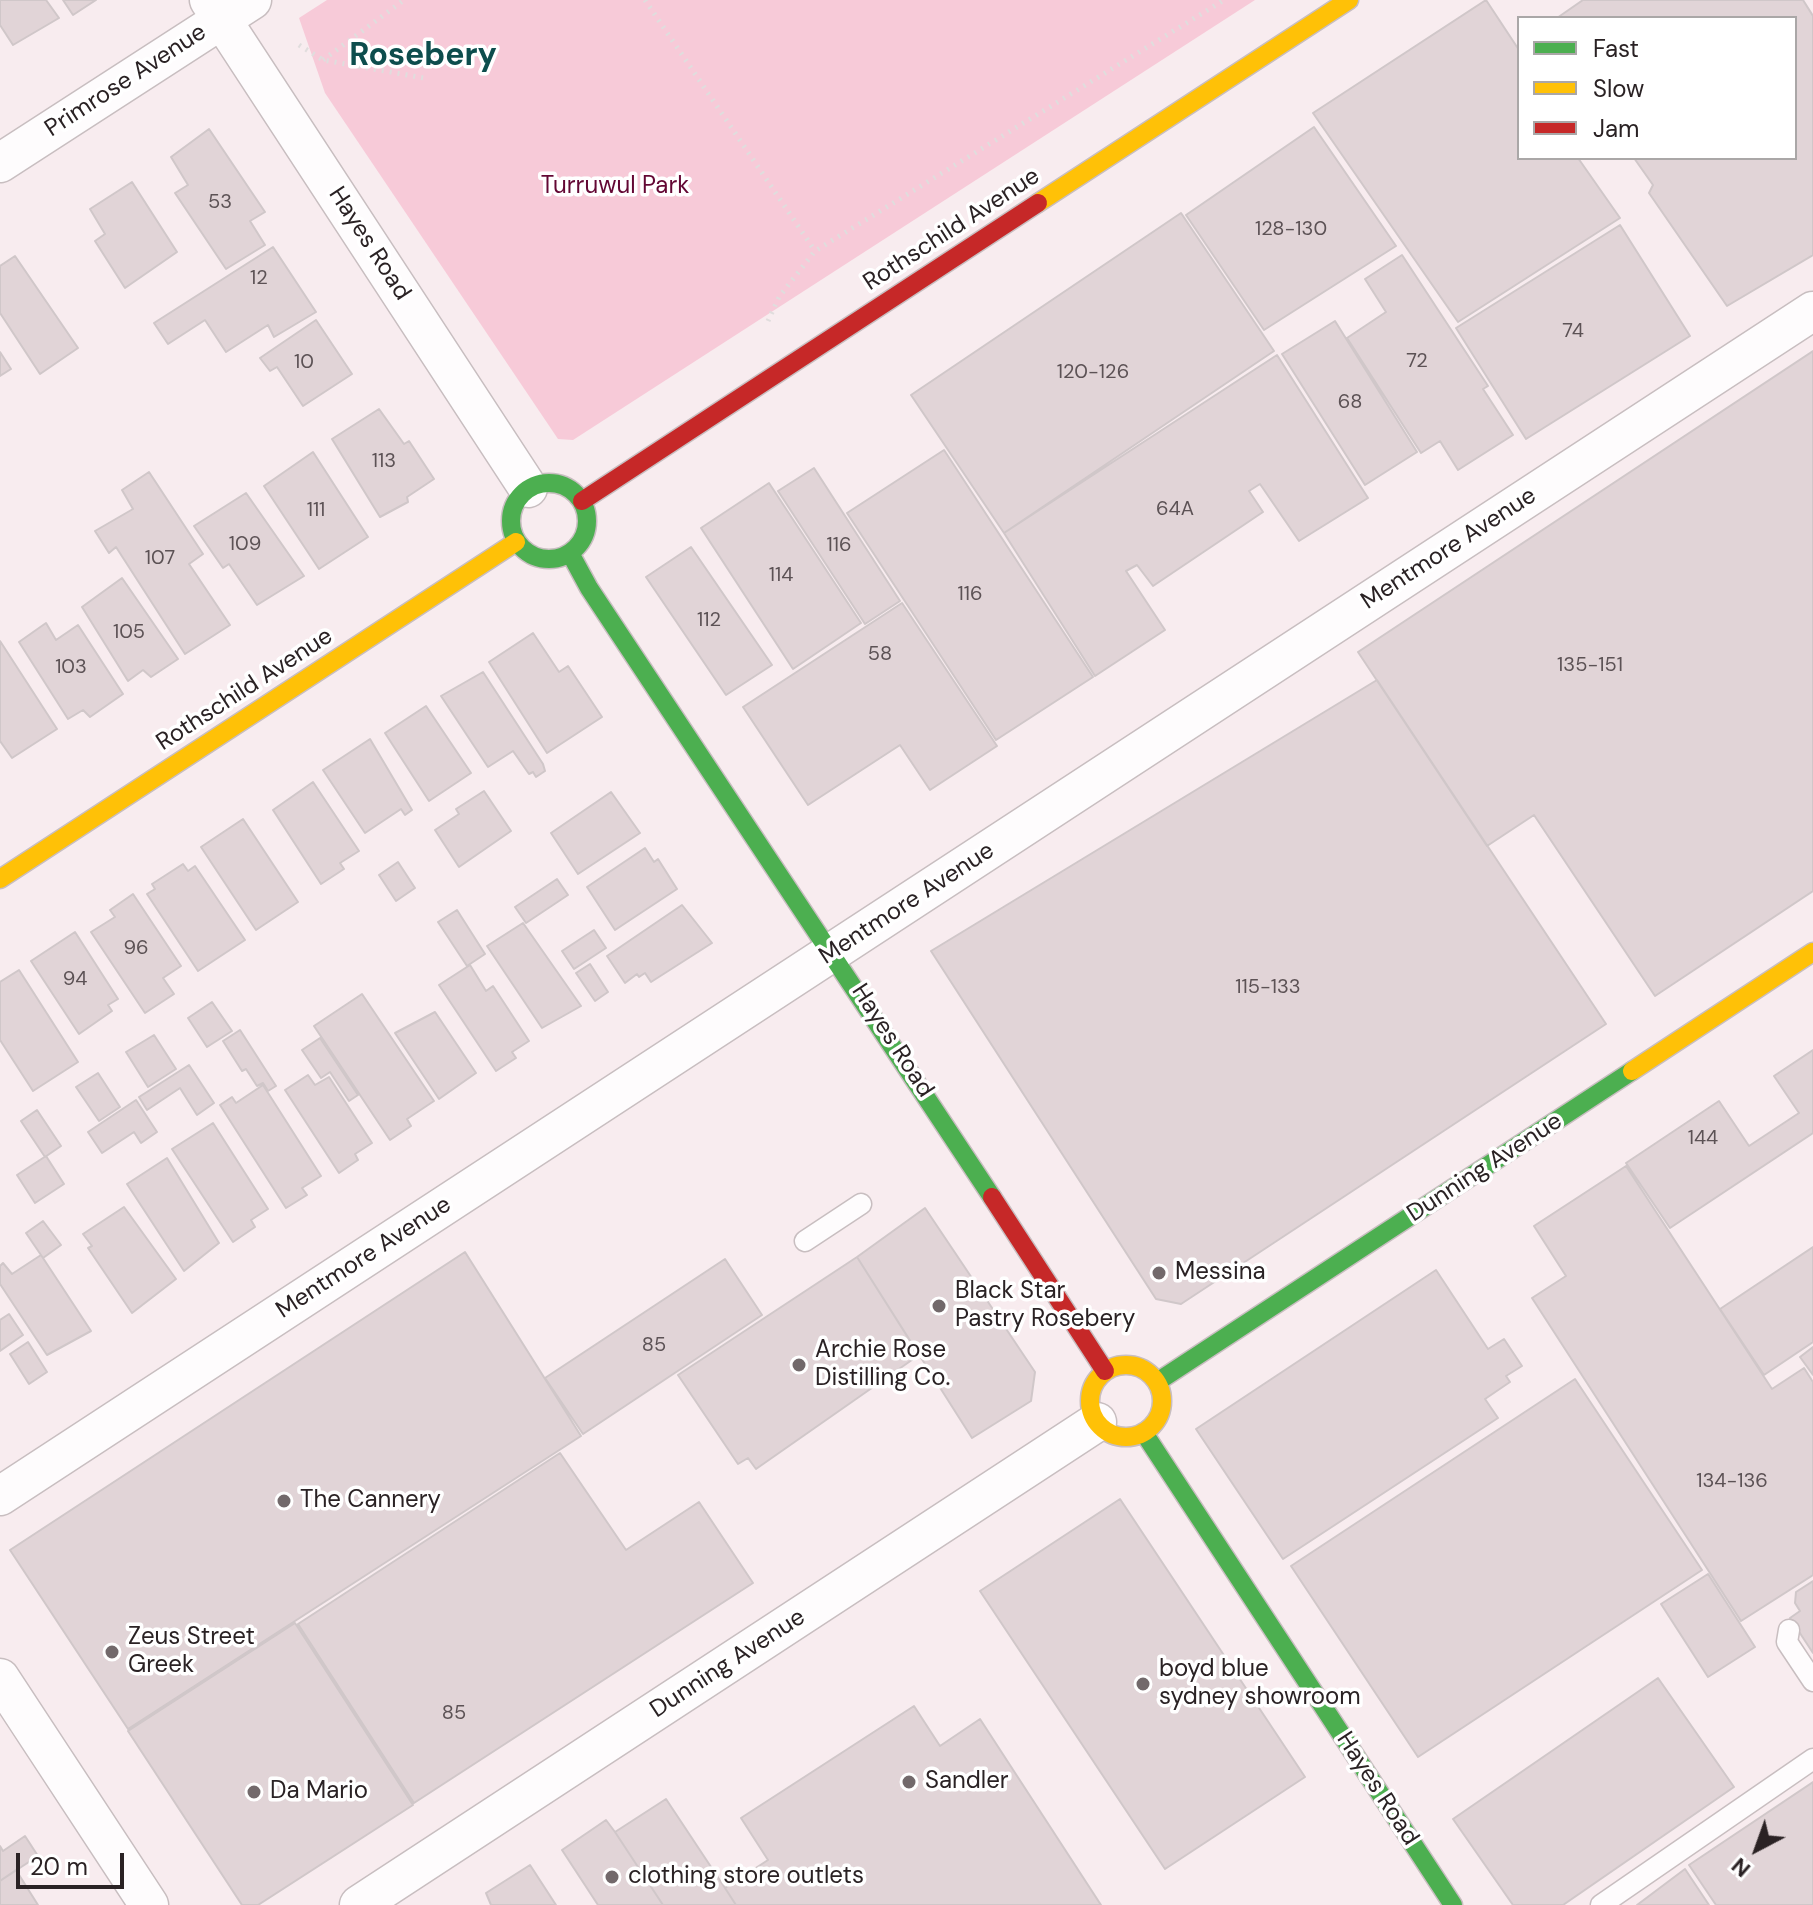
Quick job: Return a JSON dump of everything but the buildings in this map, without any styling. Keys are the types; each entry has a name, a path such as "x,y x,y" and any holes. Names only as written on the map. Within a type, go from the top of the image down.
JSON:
{"street":[{"name":"Rothschild Avenue","path":"582,501 1349,0"},
{"name":"Primrose Avenue","path":"0,163 227,6"},
{"name":"Hayes Road","path":"227,6 528,488"},
{"name":"Mentmore Avenue","path":"0,1496 1813,311"},
{"path":"543,483 558,484 572,490 582,501 586,529 570,553 548,559 535,557 516,542 510,518 513,507 528,488 543,483"},
{"name":"Rothschild Avenue","path":"0,879 516,542"},
{"name":"Hayes Road","path":"570,553 589,588 833,952 1105,1371"},
{"name":"Dunning Avenue","path":"1157,1382 1813,952"},
{"path":"1128,1365 1149,1373 1157,1382 1162,1396 1161,1411 1144,1433 1119,1437 1097,1422 1091,1412 1091,1389 1105,1371 1128,1365"},
{"name":"Dunning Avenue","path":"359,1905 1097,1422"},
{"name":"Hayes Road","path":"1144,1433 1453,1905"},
{"path":"0,1678 149,1905"}],"lane":[{"path":"805,1241 861,1204"},
{"path":"1789,1630 1787,1642 1813,1681"},
{"path":"1601,1905 1813,1759"}],"path":[{"path":"323,60 404,0"},
{"path":"645,0 815,251"},
{"path":"768,321 779,297 815,251 1224,0"},
{"path":"299,45 323,60 424,78"}],"green space":[{"name":"Turruwul Park","path":"327,0 1255,0 573,440 558,439 325,93 299,18"}],"traffic: fast":[{"path":"549,483 564,486 576,494 584,506 587,521 584,536 576,548 564,556 549,559 534,556 522,548 514,536 511,521 514,506 522,494 534,486 549,483"},
{"path":"570,553 589,588 992,1197"},
{"path":"1157,1382 1632,1071"},
{"path":"1144,1433 1453,1905"}],"traffic: slow":[{"path":"1038,203 1349,0"},
{"path":"0,879 516,542"},
{"path":"1632,1071 1813,952"},
{"path":"1126,1365 1146,1371 1156,1381 1162,1401 1156,1421 1146,1431 1126,1437 1106,1431 1096,1421 1090,1401 1096,1381 1106,1371 1126,1365"}],"traffic: jam":[{"path":"582,501 1038,203"},
{"path":"992,1197 1105,1371"}],"place":[{"name":"Messina","path":"1159,1273"},
{"name":"Black Star Pastry Rosebery","path":"939,1306"},
{"name":"Archie Rose Distilling Co.","path":"799,1365"},
{"name":"The Cannery","path":"284,1501"},
{"name":"Zeus Street Greek","path":"112,1652"},
{"name":"boyd blue sydney showroom","path":"1143,1684"},
{"name":"Sandler","path":"909,1782"},
{"name":"Da Mario","path":"254,1792"},
{"name":"clothing store outlets","path":"612,1877"}],"district":[{"name":"Rosebery","path":"423,57"}]}
